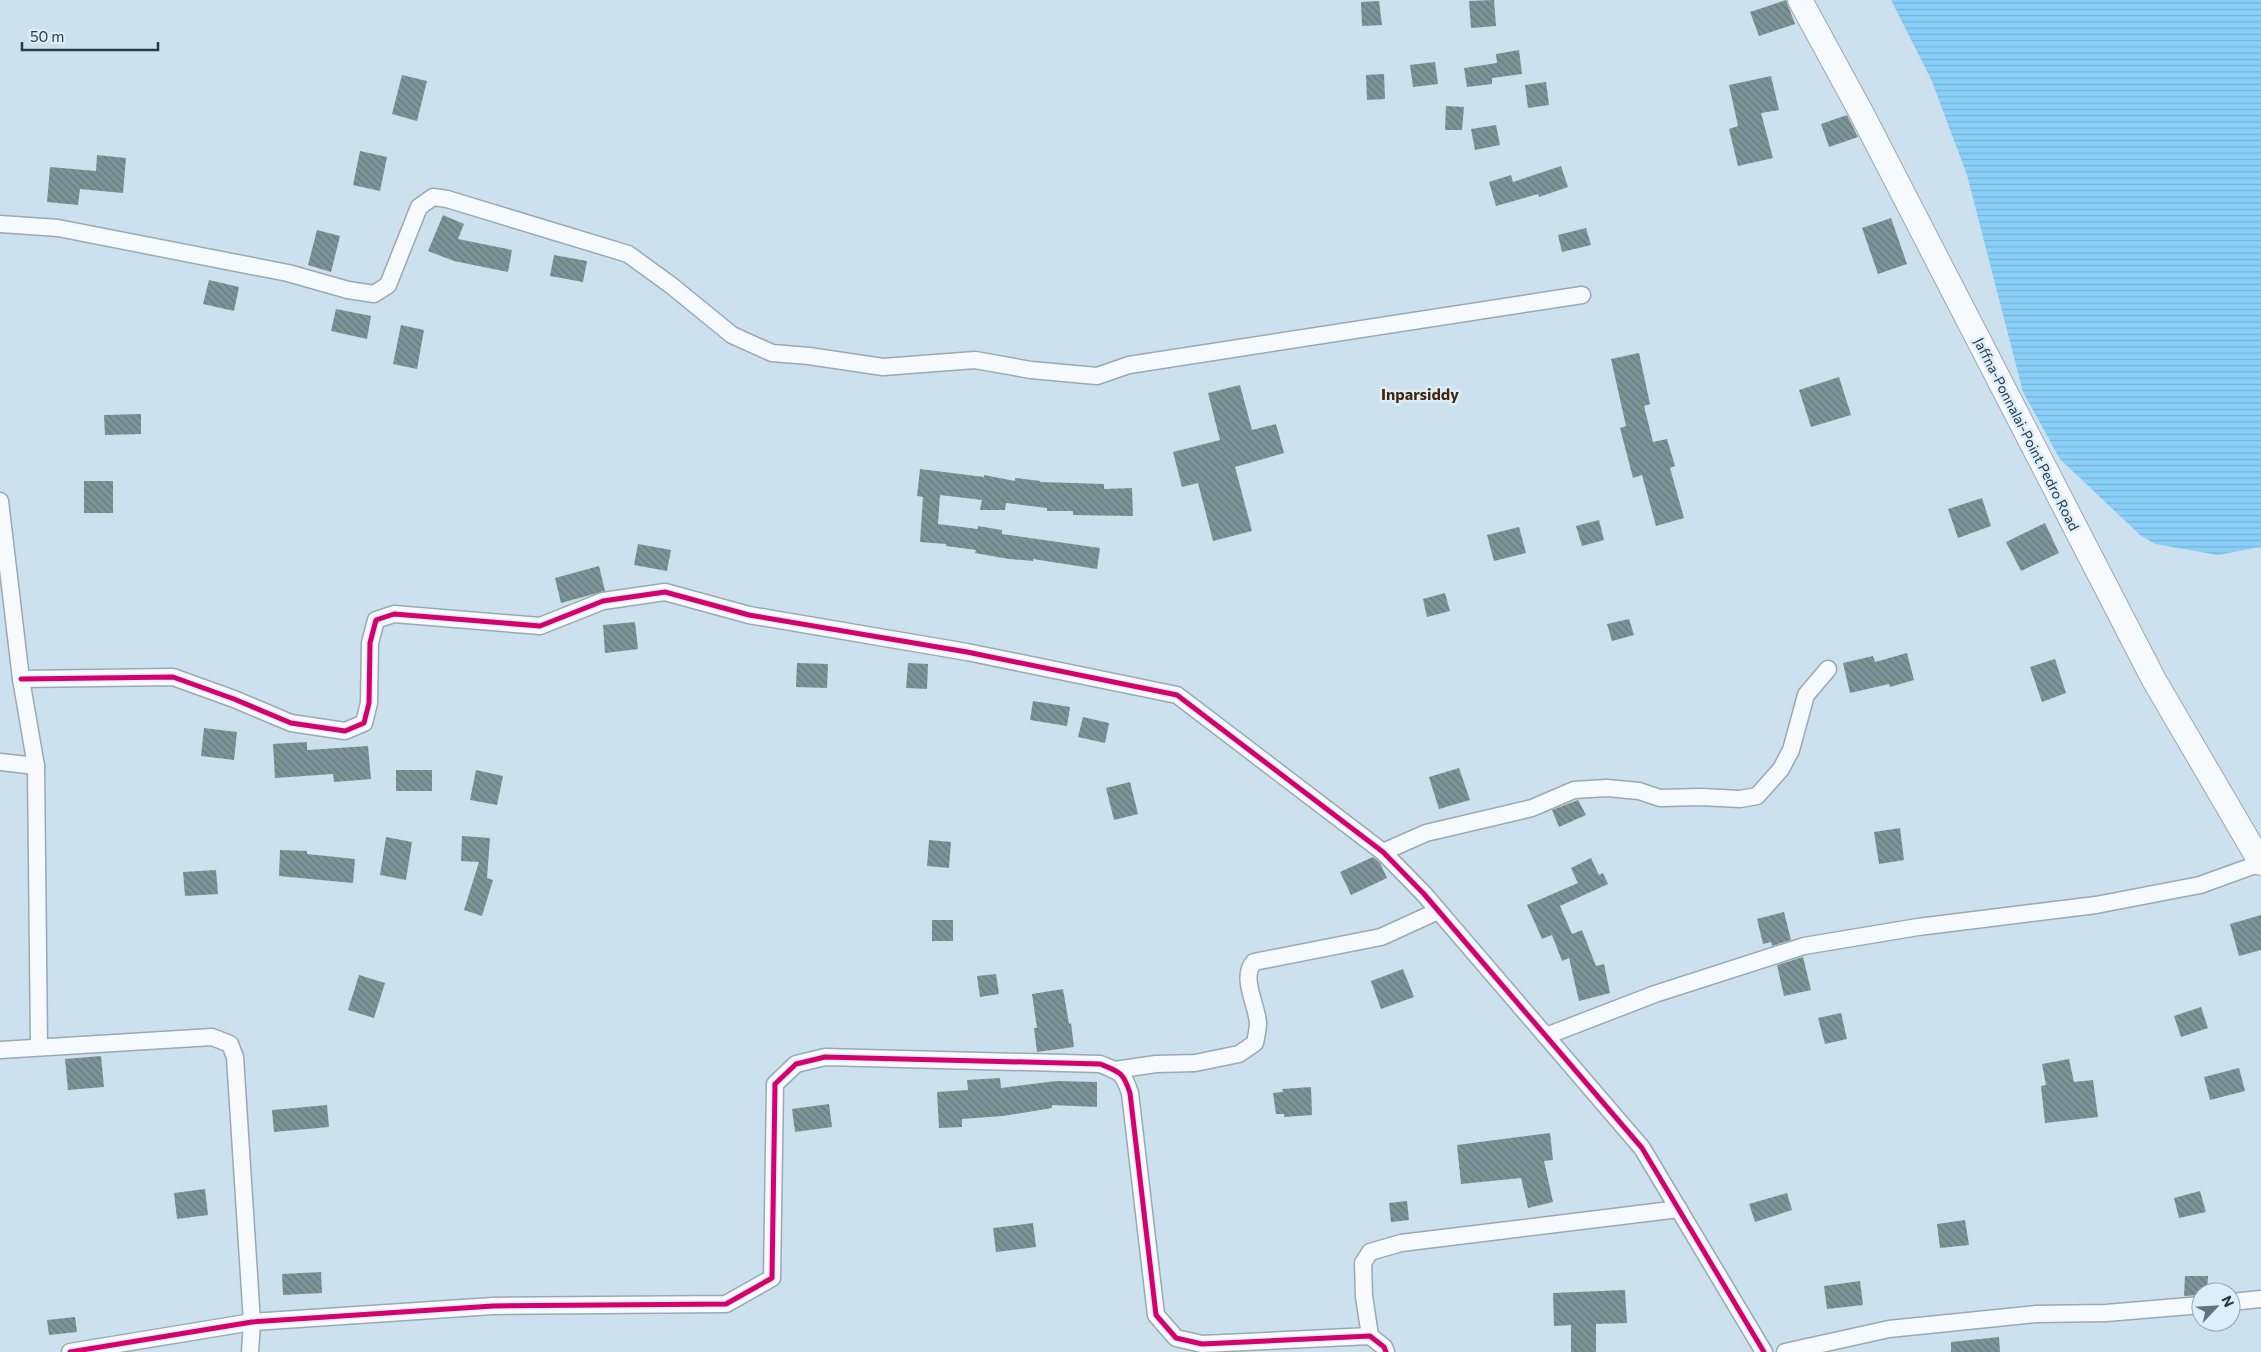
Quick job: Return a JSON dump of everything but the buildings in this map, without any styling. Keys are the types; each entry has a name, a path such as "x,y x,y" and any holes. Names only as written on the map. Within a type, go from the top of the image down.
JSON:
{"main road":[{"name":"Jaffna-Ponnalai-Point Pedro Road","path":"1800,0 1862,114 2154,680 2261,863"}],"street":[{"path":"0,224 58,228 288,273 348,290 374,294 388,285 418,207 432,197 447,199 628,254 672,286 732,335 772,353 809,356 883,367 975,360 1031,370 1097,376 1129,365 1582,295"},
{"path":"0,501 21,679 36,766 39,1047"},
{"path":"21,679 173,677 234,699 291,723 345,731 364,723 369,703 370,643 376,620 394,614 540,626 603,601 665,592 749,616 967,652 1177,695 1383,852 1438,911 1642,1148 1764,1352"},
{"path":"1383,852 1426,833 1532,808 1574,790 1607,788 1639,791 1660,798 1700,796 1740,799 1757,796 1784,763 1791,750 1806,695 1828,669"},
{"path":"0,762 36,766"},
{"path":"1546,1036 1655,994 1804,946 1918,927 2096,905 2200,885 2261,863"},
{"path":"1115,1070 1156,1064 1195,1063 1239,1054 1255,1043 1258,1024 1248,977 1249,967 1254,962 1381,937 1438,911"},
{"path":"0,1050 212,1037 230,1044 235,1057 252,1322 250,1352"},
{"path":"70,1352 252,1322 493,1306 726,1304 772,1278 775,1084 796,1064 825,1057 1100,1064 1115,1070 1125,1076 1130,1093 1156,1315 1176,1338 1202,1344 1370,1336 1384,1347 1386,1352"},
{"path":"1370,1336 1364,1296 1364,1263 1370,1252 1401,1243 1679,1209"},
{"path":"2241,1301 2261,1299"},
{"path":"1785,1352 1889,1329 2036,1314 2106,1313 2191,1306"}],"water":[{"path":"1891,0 2261,0 2261,547 2218,555 2155,544 2140,535 2060,459 2023,392 1967,175 1931,79"}],"cycle path":[{"path":"21,679 173,677 234,699 291,723 345,731 364,723 369,703 370,643 376,620 394,614 540,626 603,601 665,592 749,615 967,652 1177,695 1383,852 1424,894 1642,1148 1764,1352"},
{"path":"70,1352 252,1322 493,1306 726,1304 772,1278 775,1084 796,1064 825,1057 1100,1064 1116,1071 1123,1077 1130,1093 1156,1315 1176,1338 1202,1344 1370,1336 1384,1347 1386,1352"}],"district":[{"name":"Inparsiddy","path":"1420,393"}]}
